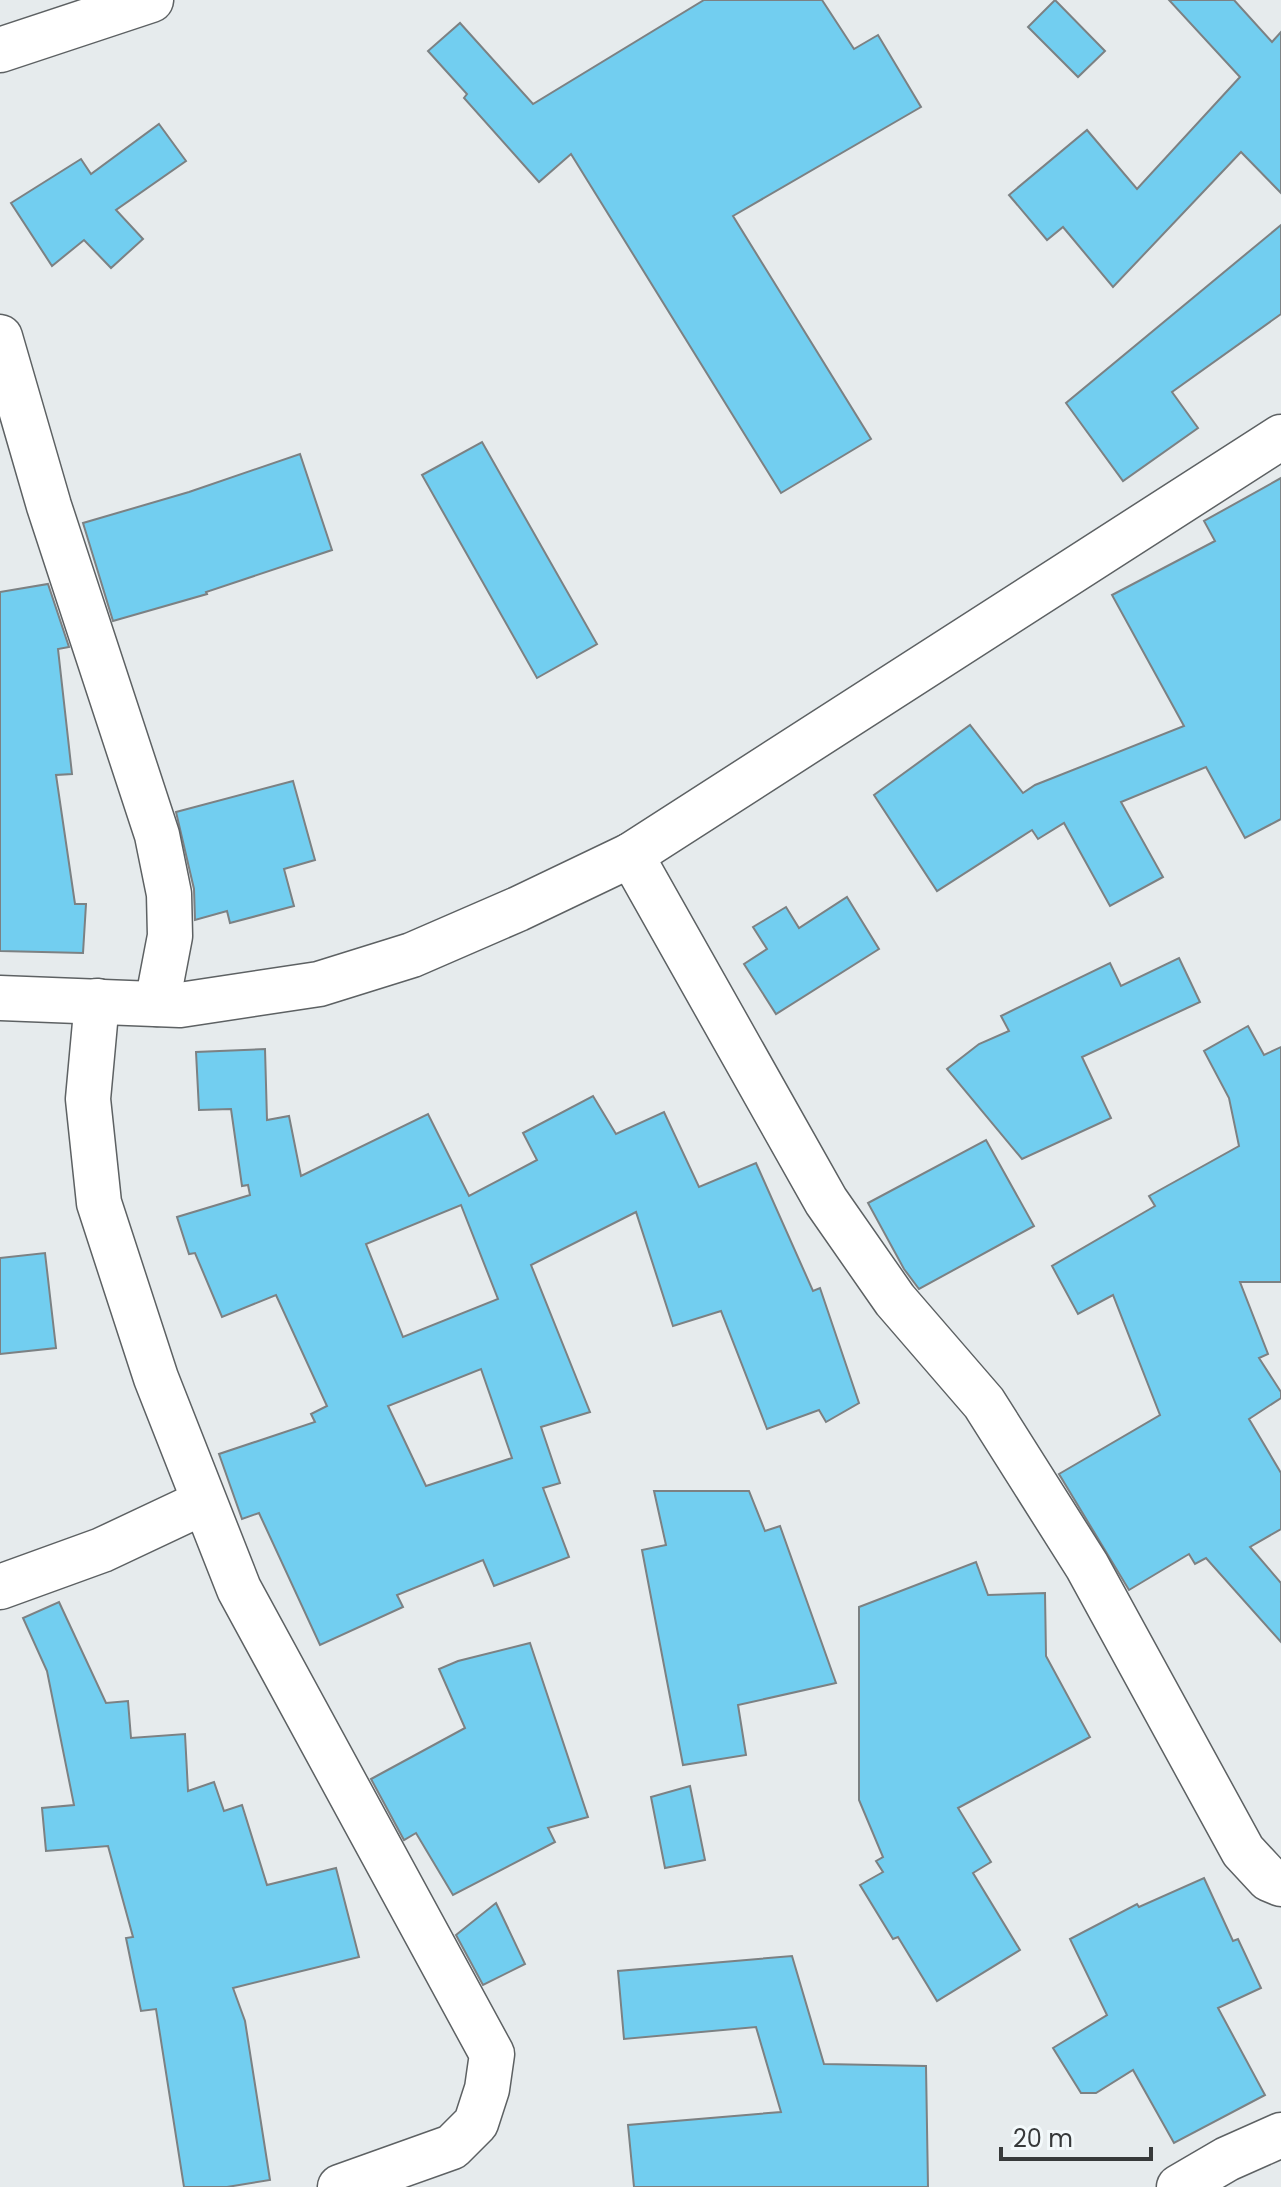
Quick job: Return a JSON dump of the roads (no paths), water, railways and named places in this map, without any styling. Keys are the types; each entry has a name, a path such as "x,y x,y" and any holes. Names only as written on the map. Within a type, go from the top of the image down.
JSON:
{"street":[{"path":"0,50 151,0"},
{"path":"0,337 49,506 157,835 169,894 170,936 157,1004"},
{"path":"0,998 180,1005 319,984 412,955 518,909 631,855 1281,437"},
{"path":"631,855 826,1201 895,1300 984,1403 1087,1566 1243,1851 1269,1879 1281,1884"},
{"path":"97,1001 88,1099 99,1203 156,1378 239,1589 492,2054 487,2089 476,2123 452,2147 340,2187"},
{"path":"0,1587 102,1550 204,1502"},
{"path":"1179,2187 1227,2159 1281,2135"}]}
